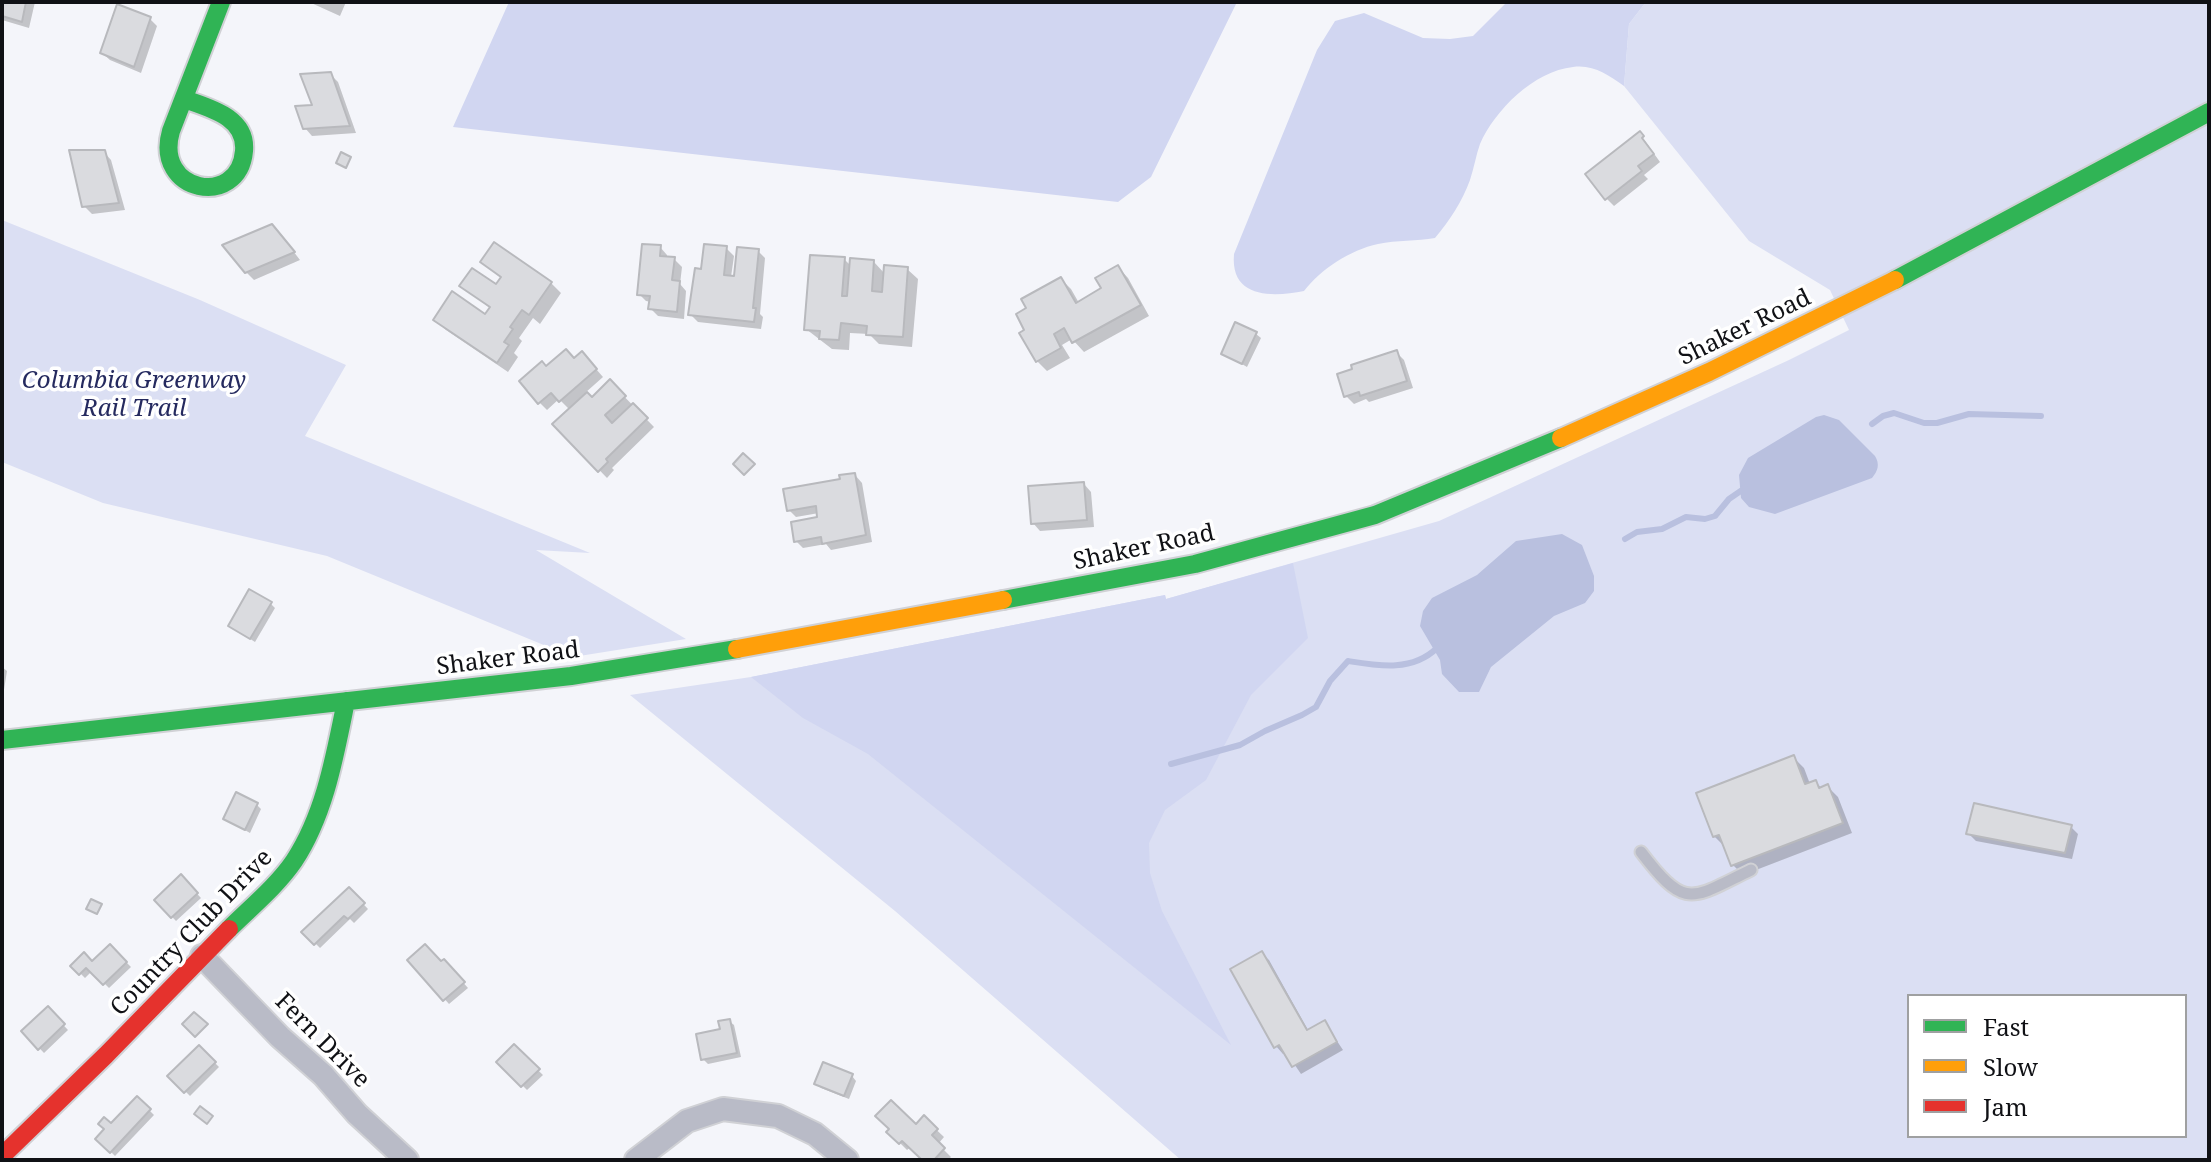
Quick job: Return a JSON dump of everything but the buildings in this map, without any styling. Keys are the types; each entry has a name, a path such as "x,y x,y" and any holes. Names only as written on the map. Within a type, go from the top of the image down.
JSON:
{"street":[{"path":"184,99 227,116 243,135 245,151 241,167 222,184 197,187 182,179 169,157 169,140 184,99 221,2"},
{"name":"Shaker Road","path":"2,740 571,676 710,654 1195,564 1375,515 1508,462 1723,366 1866,296 2209,112"},
{"name":"Country Club Drive","path":"2,1156 106,1055 292,864 308,839 321,809 346,701"},
{"name":"Fern Drive","path":"202,956 280,1037 323,1075 357,1114 407,1160"},
{"path":"636,1160 687,1121 723,1109 778,1116 815,1134 847,1160"}],"lane":[{"path":"1641,852 1670,885 1688,895 1701,894 1751,870"}],"green space":[{"path":"1646,2 2209,2 2209,1160 1181,1160 895,911 630,695 751,677 1165,595 1166,599 1439,521 1849,330 1830,290 1749,241 1624,86 1629,24"},
{"name":"Columbia Greenway Rail Trail","path":"2,220 200,300 346,365 305,436 590,553 536,550 686,639 573,657 327,556 103,503 2,462"}],"shaded area":[{"path":"509,2 1237,2 1151,177 1118,202 453,127"},
{"path":"1507,2 1646,2 1629,24 1624,86 1606,74 1587,67 1558,70 1544,76 1518,94 1495,118 1480,144 1463,196 1435,238 1385,243 1357,251 1328,268 1304,291 1267,294 1246,287 1235,269 1234,254 1317,50 1335,21 1364,13 1423,38 1450,39 1473,36"},
{"path":"1824,415 1839,420 1875,456 1878,467 1872,478 1775,514 1749,507 1741,498 1739,475 1748,458"},
{"path":"1562,534 1582,545 1594,576 1594,591 1585,603 1554,616 1491,667 1479,692 1459,692 1442,674 1440,660 1420,626 1423,611 1432,598 1477,575 1516,541"},
{"path":"1293,563 1308,638 1251,695 1206,780 1165,810 1149,843 1150,873 1162,911 1231,1045 868,754 803,718 751,677 1165,595 1166,599"}],"waterway":[{"path":"1872,424 1894,413 1924,423 1937,423 1969,414 2041,416"},
{"path":"1625,539 1637,532 1662,529 1686,517 1705,519 1715,516 1729,499 1745,488"},
{"path":"1171,764 1240,745 1316,707 1330,681 1348,661 1406,664 1427,656 1437,648"}],"traffic: fast":[{"path":"184,99 224,116 239,130 244,151 239,169 228,181 214,187 199,186 185,180 174,168 169,152 171,131 221,2"},
{"path":"1895,280 2209,112"},
{"path":"1003,600 1195,564 1375,515 1561,438"},
{"path":"2,740 571,676 737,649"},
{"path":"229,929 280,879 305,843 328,784 346,701"}],"traffic: slow":[{"path":"1561,438 1709,372 1895,280"},
{"path":"737,649 1003,600"}],"traffic: jam":[{"path":"2,1156 229,929"}]}
